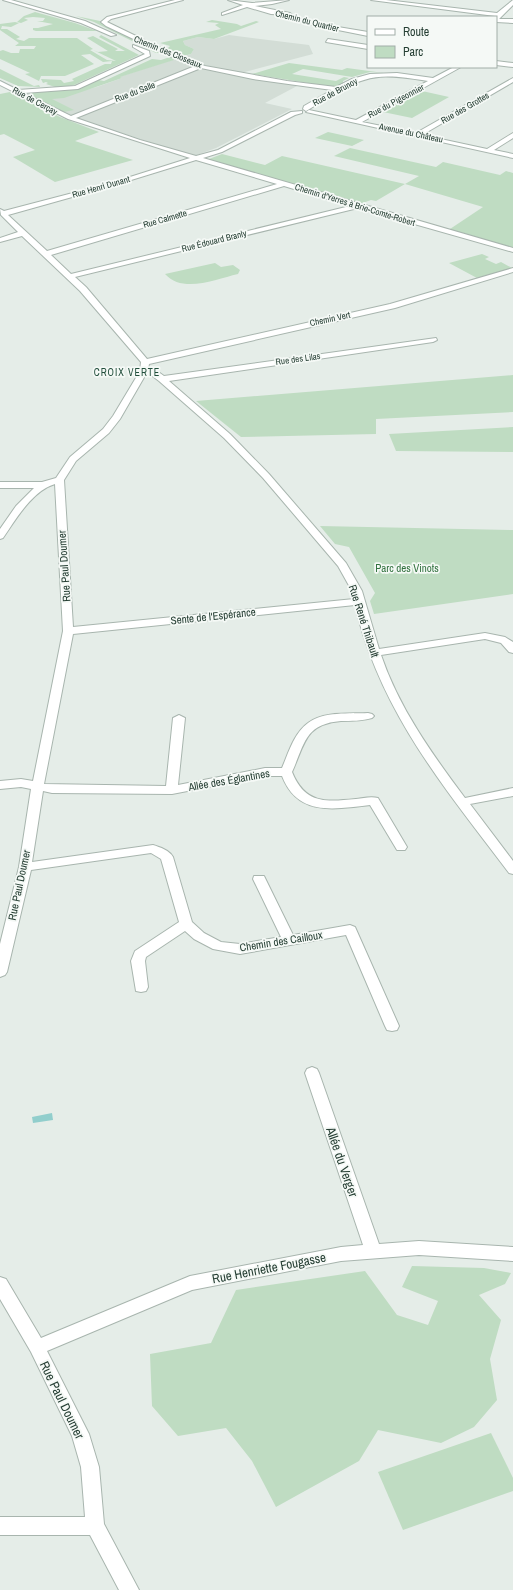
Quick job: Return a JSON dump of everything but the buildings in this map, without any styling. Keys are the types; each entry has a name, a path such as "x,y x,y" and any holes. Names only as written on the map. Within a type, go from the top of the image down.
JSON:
{"street":[{"path":"5,0 83,22 121,39"},
{"name":"Chemin des Closeaux","path":"181,0 109,18 104,22 147,44 201,66 227,72 338,90"},
{"name":"Chemin du Quartier","path":"230,0 272,12 288,14 291,18 367,34"},
{"path":"224,14 247,5 287,0"},
{"path":"373,0 483,16"},
{"path":"497,18 513,2"},
{"path":"497,18 513,22"},
{"path":"347,30 326,42 367,47"},
{"path":"17,92 76,88 148,55 147,52 127,42"},
{"path":"497,63 513,65"},
{"name":"Rue du Salle","path":"70,118 201,66"},
{"path":"434,80 456,68"},
{"name":"Rue de Brunoy","path":"197,159 220,151 293,113 305,111 306,107 360,78 383,74 434,80"},
{"name":"Rue du Pigeonnier","path":"357,122 434,80"},
{"name":"Rue des Grottes","path":"417,135 513,80"},
{"name":"Rue de Cerçay","path":"0,83 50,110 70,118 197,159"},
{"name":"Avenue du Château","path":"305,111 513,156"},
{"path":"489,150 513,135"},
{"name":"Chemin d'Yerres à Brie-Comte-Robert","path":"197,159 439,230 513,250"},
{"name":"Rue Henri Dunant","path":"2,212 197,159"},
{"name":"Rue Calmette","path":"45,254 285,184"},
{"name":"Rue Édouard Branly","path":"70,276 359,206"},
{"path":"0,485 44,485 59,480 73,459 106,431 117,417 145,366 107,316 70,276 23,234 2,212"},
{"path":"0,240 23,234"},
{"name":"Chemin Vert","path":"145,366 392,306 513,270"},
{"name":"Rue des Lilas","path":"162,379 433,340"},
{"name":"Rue René Thibault","path":"145,366 162,379 233,442 266,476 342,565 357,591 375,653 384,677 404,717 427,756 513,870"},
{"name":"Rue Paul Doumer","path":"0,972 25,867 38,786 68,631 59,480"},
{"path":"0,536 22,506 44,485"},
{"name":"Sente de l'Espérance","path":"68,631 359,602"},
{"path":"375,653 485,636 499,638 507,642 513,650"},
{"path":"368,716 322,721 312,725 306,733 286,772 290,784 299,796 310,802 326,805 374,801 401,847"},
{"path":"172,790 179,718"},
{"name":"Allée des Églantines","path":"0,785 21,783 52,789 172,790 265,772 286,772"},
{"path":"462,802 513,792"},
{"path":"25,867 153,849 167,857 186,924 140,954 138,961 141,987"},
{"path":"259,879 289,940"},
{"name":"Chemin des Cailloux","path":"186,924 199,936 218,946 240,949 350,930 392,1026"},
{"name":"Allée du Verger","path":"312,1073 373,1251"},
{"name":"Rue Henriette Fougasse","path":"37,1347 190,1283 341,1254 373,1251 419,1248 513,1254"},
{"name":"Rue Paul Doumer","path":"0,1284 37,1347 80,1434 90,1467 95,1526 129,1590"},
{"path":"0,1526 95,1526"}],"shaded area":[{"path":"229,35 309,45 313,54 241,73 205,65 182,57 191,54 194,49 185,45 183,41 198,37 214,39"},
{"path":"175,59 214,71 299,85 265,103 292,109 216,148 197,155 190,155 84,121 42,101 97,87 122,78 119,77"}],"green space":[{"path":"35,12 75,23 97,31 33,30 33,28 53,24 37,21 43,21 45,18 24,18 28,20 21,23 17,22 24,16"},
{"path":"76,16 100,21 177,59 120,77 122,78 64,98 52,99 74,110 64,112 31,96 31,93 40,91 74,90 99,80 104,81 152,59 161,60 170,57 162,53 156,53 94,22"},
{"path":"212,20 241,26 256,21 259,22 214,39 198,37 183,41 185,45 194,49 191,54 183,56 167,49 170,46 160,43 221,29 215,25 219,23 206,22"},
{"path":"15,22 19,23 11,27 2,26 1,29 7,29 20,37 16,39 24,41 29,38 77,38 93,49 90,50 107,60 116,61 93,50 98,52 108,51 87,38 93,36 118,49 115,51 125,51 99,37 101,35 139,55 74,85 58,88 46,84 48,83 46,82 43,83 41,79 61,80 64,83 74,81 72,79 105,64 111,64 112,61 103,62 90,54 81,55 94,64 65,76 41,76 39,81 25,74 30,73 0,59 0,51 3,50 11,53 19,53 20,49 34,49 36,46 15,46 19,43 0,30 0,24"},
{"path":"289,63 342,70 347,68 384,73 370,72 352,77 303,69 292,74 336,81 344,77 349,78 343,81 343,84 332,87 252,74"},
{"path":"0,69 34,86 39,85 40,87 18,86 0,78"},
{"path":"422,91 449,97 412,118 383,112"},
{"path":"10,92 60,117 99,132 75,141 133,160 55,182 13,157 35,150 4,134 0,135 0,94"},
{"path":"328,132 364,140 352,146 315,138"},
{"path":"350,148 436,167 443,162 500,175 506,171 513,173 513,248 447,231 483,207 405,184 419,176 334,156"},
{"path":"222,154 265,165 282,156 405,184 376,201 371,200 360,204 217,163 209,159"},
{"path":"482,254 489,257 485,259 496,264 501,262 512,268 477,278 449,263"},
{"path":"215,263 221,267 233,265 240,270 238,274 190,284 172,280 165,274"},
{"path":"513,375 513,412 376,419 376,434 241,437 196,401"},
{"path":"513,427 513,452 396,451 389,434"},
{"name":"Parc des Vinots","path":"320,526 513,530 513,594 374,614 370,601 375,593 349,547 335,544"},
{"path":"412,1266 484,1268 511,1273 505,1284 479,1295 501,1320 490,1359 497,1400 474,1427 441,1443 378,1430 359,1461 276,1507 252,1461 226,1428 178,1436 152,1406 150,1354 211,1343 236,1290 365,1271 397,1315 428,1325 438,1301 402,1287"},
{"path":"491,1433 513,1478 513,1491 403,1530 378,1472"}],"water":[{"path":"52,1113 53,1120 33,1123 32,1117"}],"district":[{"name":"CROIX VERTE","path":"127,372"}]}
